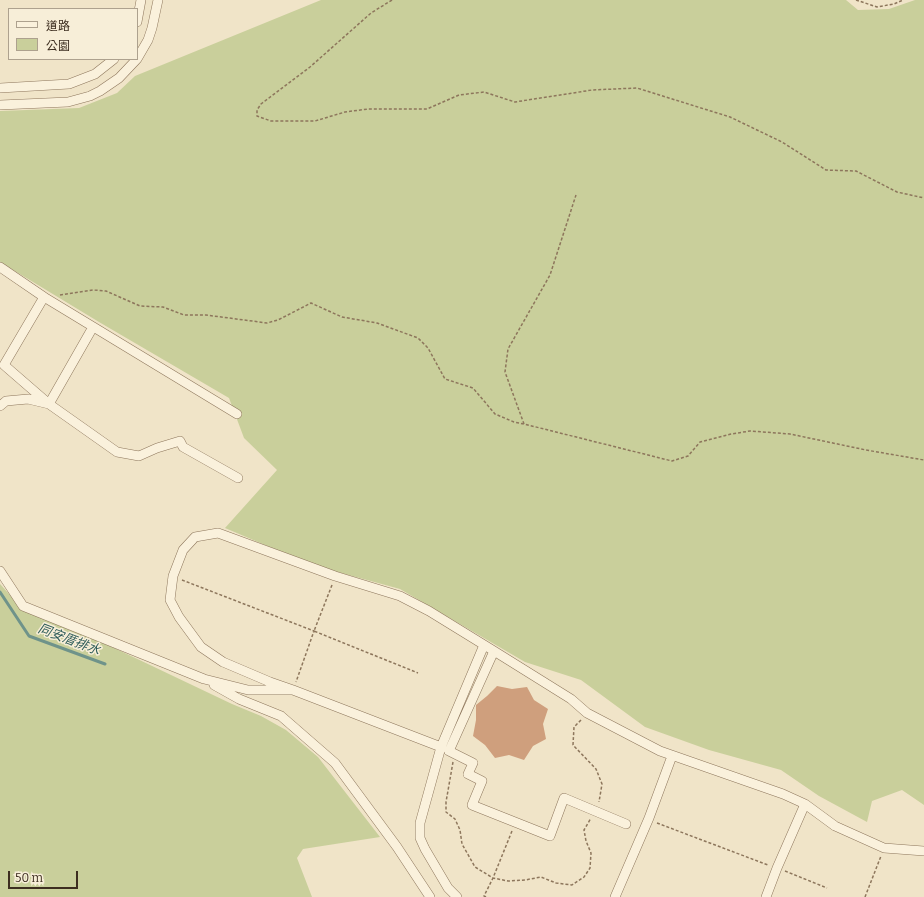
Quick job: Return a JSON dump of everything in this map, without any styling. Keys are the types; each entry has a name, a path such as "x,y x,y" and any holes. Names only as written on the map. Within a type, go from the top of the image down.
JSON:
{"street":[{"path":"138,18 142,0"},
{"path":"138,57 148,40 158,0"},
{"path":"0,88 69,84 95,74 113,60"},
{"path":"0,105 68,102 79,99 100,91 110,85 127,71 136,60"},
{"path":"0,267 44,297 237,414"},
{"path":"44,297 2,364 49,404 117,452 139,456 157,448 180,441 183,447 238,478"},
{"path":"49,404 93,327"},
{"path":"0,406 6,401 28,399 49,404"},
{"path":"441,747 270,682 223,662 200,647 179,617 170,600 173,576 182,550 195,537 218,533 335,576 400,596 429,611 494,651 571,699 587,712 660,751 783,794 805,804 835,826 884,848 924,851"},
{"path":"0,571 23,606 204,679 248,690 293,690"},
{"path":"457,897 448,888 425,849 420,838 420,823 441,747 484,645"},
{"path":"494,651 449,751 473,763 468,774 482,780 472,805 550,836 564,798 626,824"},
{"path":"204,679 239,700 281,716 336,763 397,847 430,897"},
{"path":"615,897 649,818 672,756"},
{"path":"766,897 776,868 805,804"}],"path":[{"path":"392,0 371,13 310,67 262,104 257,110 257,116 271,122 315,121 345,112 368,109 427,110 459,95 484,92 515,102 592,90 637,88 730,117 782,142 826,170 856,171 897,192 924,198"},
{"path":"856,0 877,6 894,4 903,0"},
{"path":"524,424 505,372 508,349 550,275 576,195"},
{"path":"44,297 93,290 106,291 140,306 163,307 184,315 206,315 267,323 278,320 311,303 342,317 377,323 418,338 428,348 445,379 473,388 495,414 514,422 672,461 688,456 700,442 731,434 750,432 790,434 866,450 924,460"},
{"path":"173,576 418,673"},
{"path":"293,690 335,576"},
{"path":"649,818 670,828 827,888"},
{"path":"486,897 484,896 493,878 515,823"},
{"path":"865,897 884,848"}],"green space":[{"path":"321,0 846,0 858,10 889,9 915,0 924,0 924,805 902,790 872,801 867,822 819,796 781,770 709,750 645,727 581,680 525,662 400,589 312,565 225,528 277,470 244,438 229,398 0,262 0,111 79,108 117,93 135,76"},
{"path":"0,584 10,595 26,606 232,704 261,716 286,730 318,757 380,837 303,849 297,858 312,897 0,897"}],"building":[{"path":"497,686 512,689 527,687 534,700 548,709 543,724 546,739 533,746 524,760 509,755 495,758 485,745 473,736 476,720 476,705"}],"waterway":[{"name":"同安厝排水","path":"0,592 29,636 105,664"}]}
